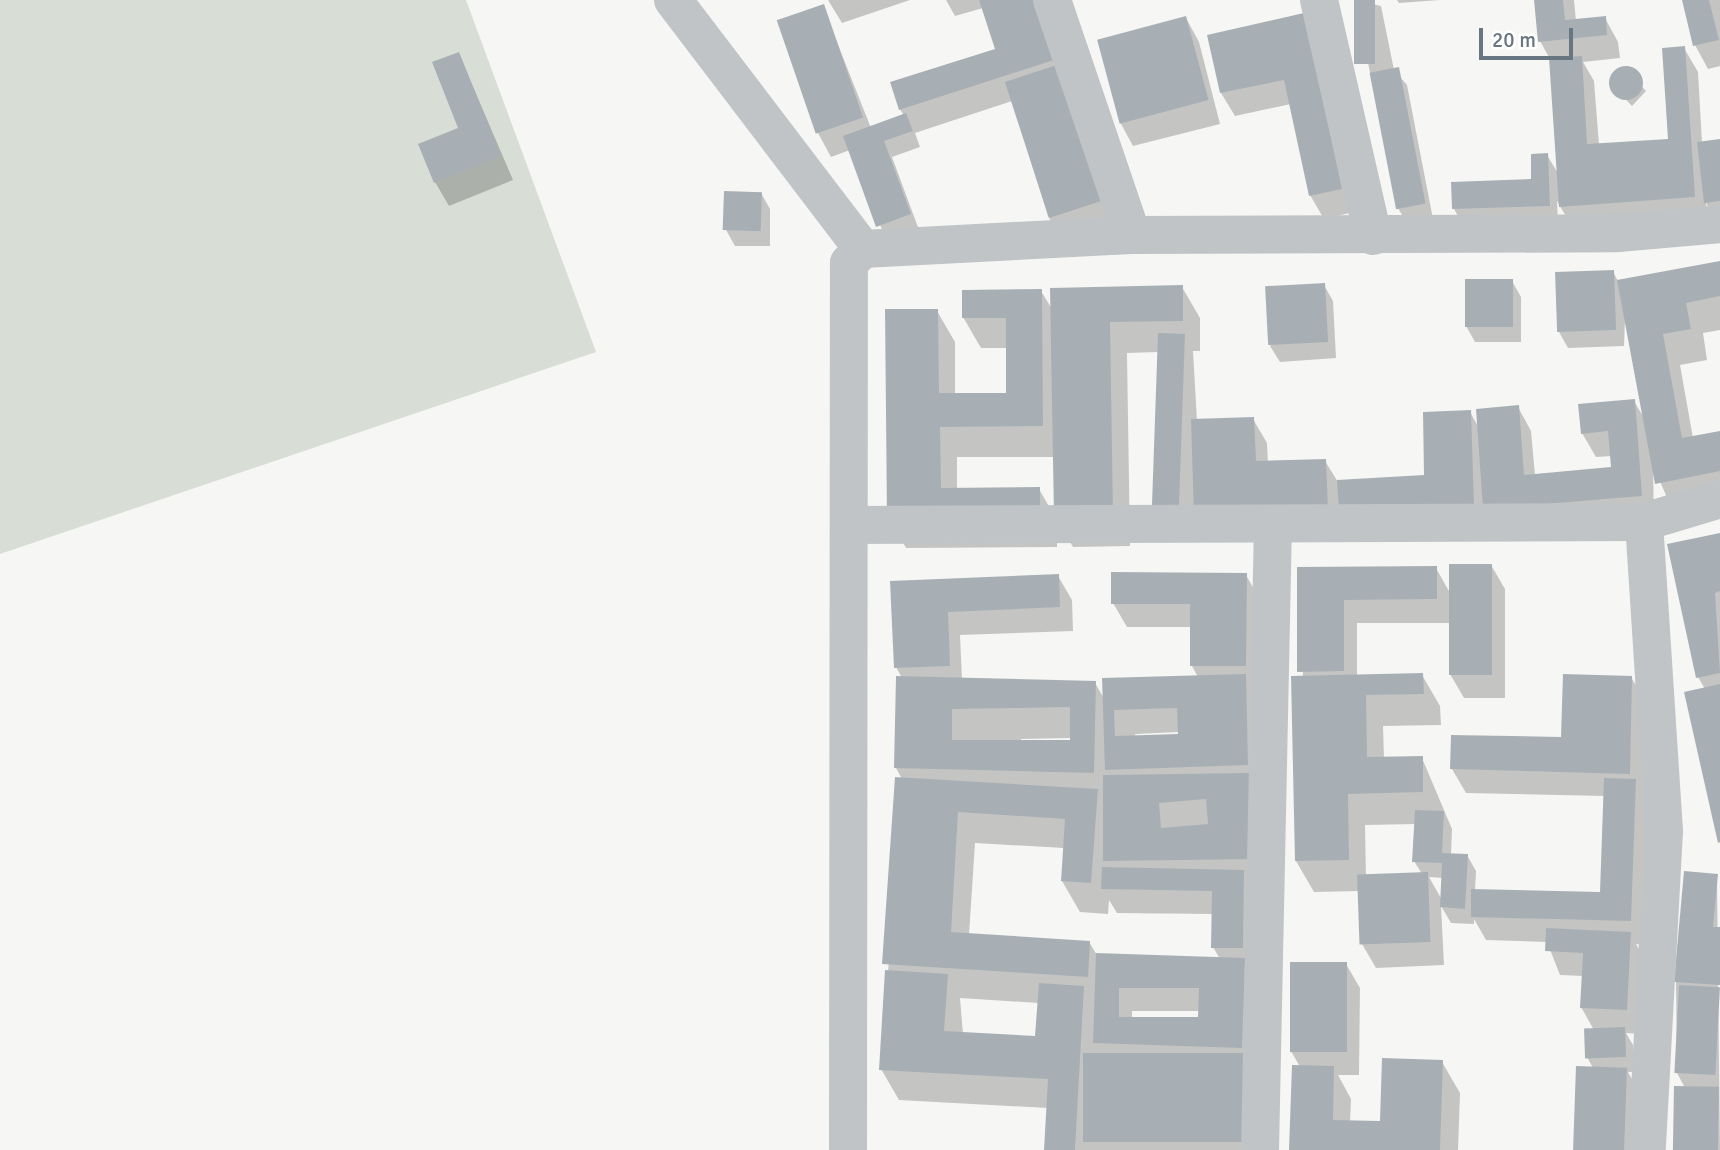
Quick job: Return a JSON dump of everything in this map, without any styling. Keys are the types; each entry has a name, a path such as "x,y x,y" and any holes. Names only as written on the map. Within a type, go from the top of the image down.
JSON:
{"street":[{"path":"673,0 863,249"},
{"path":"1052,0 1132,235"},
{"path":"1319,0 1373,236"},
{"path":"848,1150 851,525 849,263 863,249 1132,235 1618,233 1720,224"},
{"path":"851,525 1644,522 1720,499"},
{"path":"1644,522 1664,831 1647,1150"},
{"path":"1260,1150 1273,525"}],"shaded area":[{"path":"0,0 466,0 596,352 0,554"}],"building":[{"path":"979,0 1038,0 1057,59 899,110 890,82 995,49"},
{"path":"1354,0 1375,0 1375,64 1354,64"},
{"path":"1534,0 1563,0 1565,20 1606,16 1607,35 1538,42"},
{"path":"1682,0 1709,0 1719,40 1693,46"},
{"path":"824,4 863,117 816,134 777,20"},
{"path":"1304,13 1342,189 1309,196 1284,80 1220,93 1207,35"},
{"path":"1186,16 1209,100 1120,124 1097,40"},
{"path":"1685,46 1695,197 1559,207 1549,58 1582,56 1587,144 1668,139 1662,48"},
{"path":"459,52 501,156 434,183 418,144 458,128 432,62"},
{"path":"1060,64 1104,200 1049,218 1005,82"},
{"path":"1626,66 1638,71 1643,83 1638,95 1626,100 1614,95 1609,83 1614,71"},
{"path":"1399,67 1426,203 1396,209 1370,73"},
{"path":"906,113 913,131 884,141 911,214 876,227 843,136"},
{"path":"1720,139 1720,201 1704,203 1697,142"},
{"path":"1548,153 1550,206 1452,209 1451,182 1531,179 1531,154"},
{"path":"724,191 762,192 761,231 723,230"},
{"path":"1720,261 1720,296 1686,303 1691,329 1663,334 1682,438 1720,431 1720,471 1655,484 1617,280"},
{"path":"1614,270 1616,330 1557,332 1555,272"},
{"path":"1465,279 1513,279 1513,327 1465,327"},
{"path":"1325,283 1328,342 1268,345 1265,286"},
{"path":"1183,285 1183,321 1110,322 1113,515 1054,516 1050,288"},
{"path":"1042,289 1043,426 940,427 941,488 1040,487 1040,516 887,517 885,309 938,309 939,393 1006,393 1006,318 962,318 962,290"},
{"path":"1158,333 1185,334 1179,514 1152,513"},
{"path":"1635,399 1642,496 1483,509 1476,409 1519,405 1524,475 1611,467 1608,431 1581,434 1578,404"},
{"path":"1471,410 1474,506 1339,510 1337,480 1424,475 1423,412"},
{"path":"1254,417 1256,461 1326,459 1328,511 1194,516 1191,419"},
{"path":"1720,533 1720,591 1715,593 1720,673 1696,678 1667,544"},
{"path":"1449,564 1492,564 1492,675 1449,675"},
{"path":"1437,566 1437,599 1344,600 1344,671 1297,672 1297,567"},
{"path":"1111,572 1247,573 1246,666 1190,666 1190,604 1111,604"},
{"path":"1059,574 1060,607 948,612 950,666 894,668 890,581"},
{"path":"1423,673 1424,694 1366,695 1367,757 1423,756 1423,792 1348,794 1349,860 1295,861 1291,676"},
{"path":"1246,674 1248,765 1105,770 1102,678","holes":["1177,708 1178,734 1115,736 1114,710"]},
{"path":"1563,674 1632,676 1630,774 1450,769 1451,735 1561,737"},
{"path":"896,676 1096,681 1094,773 894,768","holes":["1070,707 1070,740 952,740 952,709"]},
{"path":"1720,684 1720,842 1718,843 1684,692"},
{"path":"1249,773 1258,859 1103,861 1103,775","holes":["1206,799 1208,824 1161,828 1159,803"]},
{"path":"895,777 1098,789 1091,883 1061,881 1065,819 958,812 951,932 1090,941 1088,977 882,964"},
{"path":"1604,778 1636,779 1631,921 1471,917 1471,889 1600,892"},
{"path":"1415,810 1444,811 1442,853 1468,854 1465,909 1440,907 1442,863 1412,862"},
{"path":"1102,867 1244,870 1243,948 1211,948 1212,891 1101,889"},
{"path":"1684,871 1718,874 1713,927 1720,927 1720,985 1674,982"},
{"path":"1428,872 1430,942 1359,944 1357,874"},
{"path":"1546,928 1631,932 1627,1010 1580,1008 1583,953 1545,951"},
{"path":"1096,953 1245,958 1242,1048 1093,1043","holes":["1119,988 1199,988 1198,1017 1119,1017"]},
{"path":"1290,962 1347,962 1347,1052 1290,1052"},
{"path":"885,970 948,974 944,1031 1035,1036 1039,983 1084,986 1075,1150 1044,1150 1048,1079 879,1070"},
{"path":"1679,985 1720,987 1715,1075 1674,1073"},
{"path":"1625,1027 1626,1057 1585,1058 1584,1028"},
{"path":"1083,1053 1243,1053 1243,1142 1083,1142"},
{"path":"1382,1058 1443,1060 1440,1150 1289,1150 1292,1065 1334,1066 1333,1120 1380,1121"},
{"path":"1576,1066 1627,1068 1624,1150 1573,1150"},
{"path":"1674,1086 1719,1087 1718,1150 1673,1150"}]}
